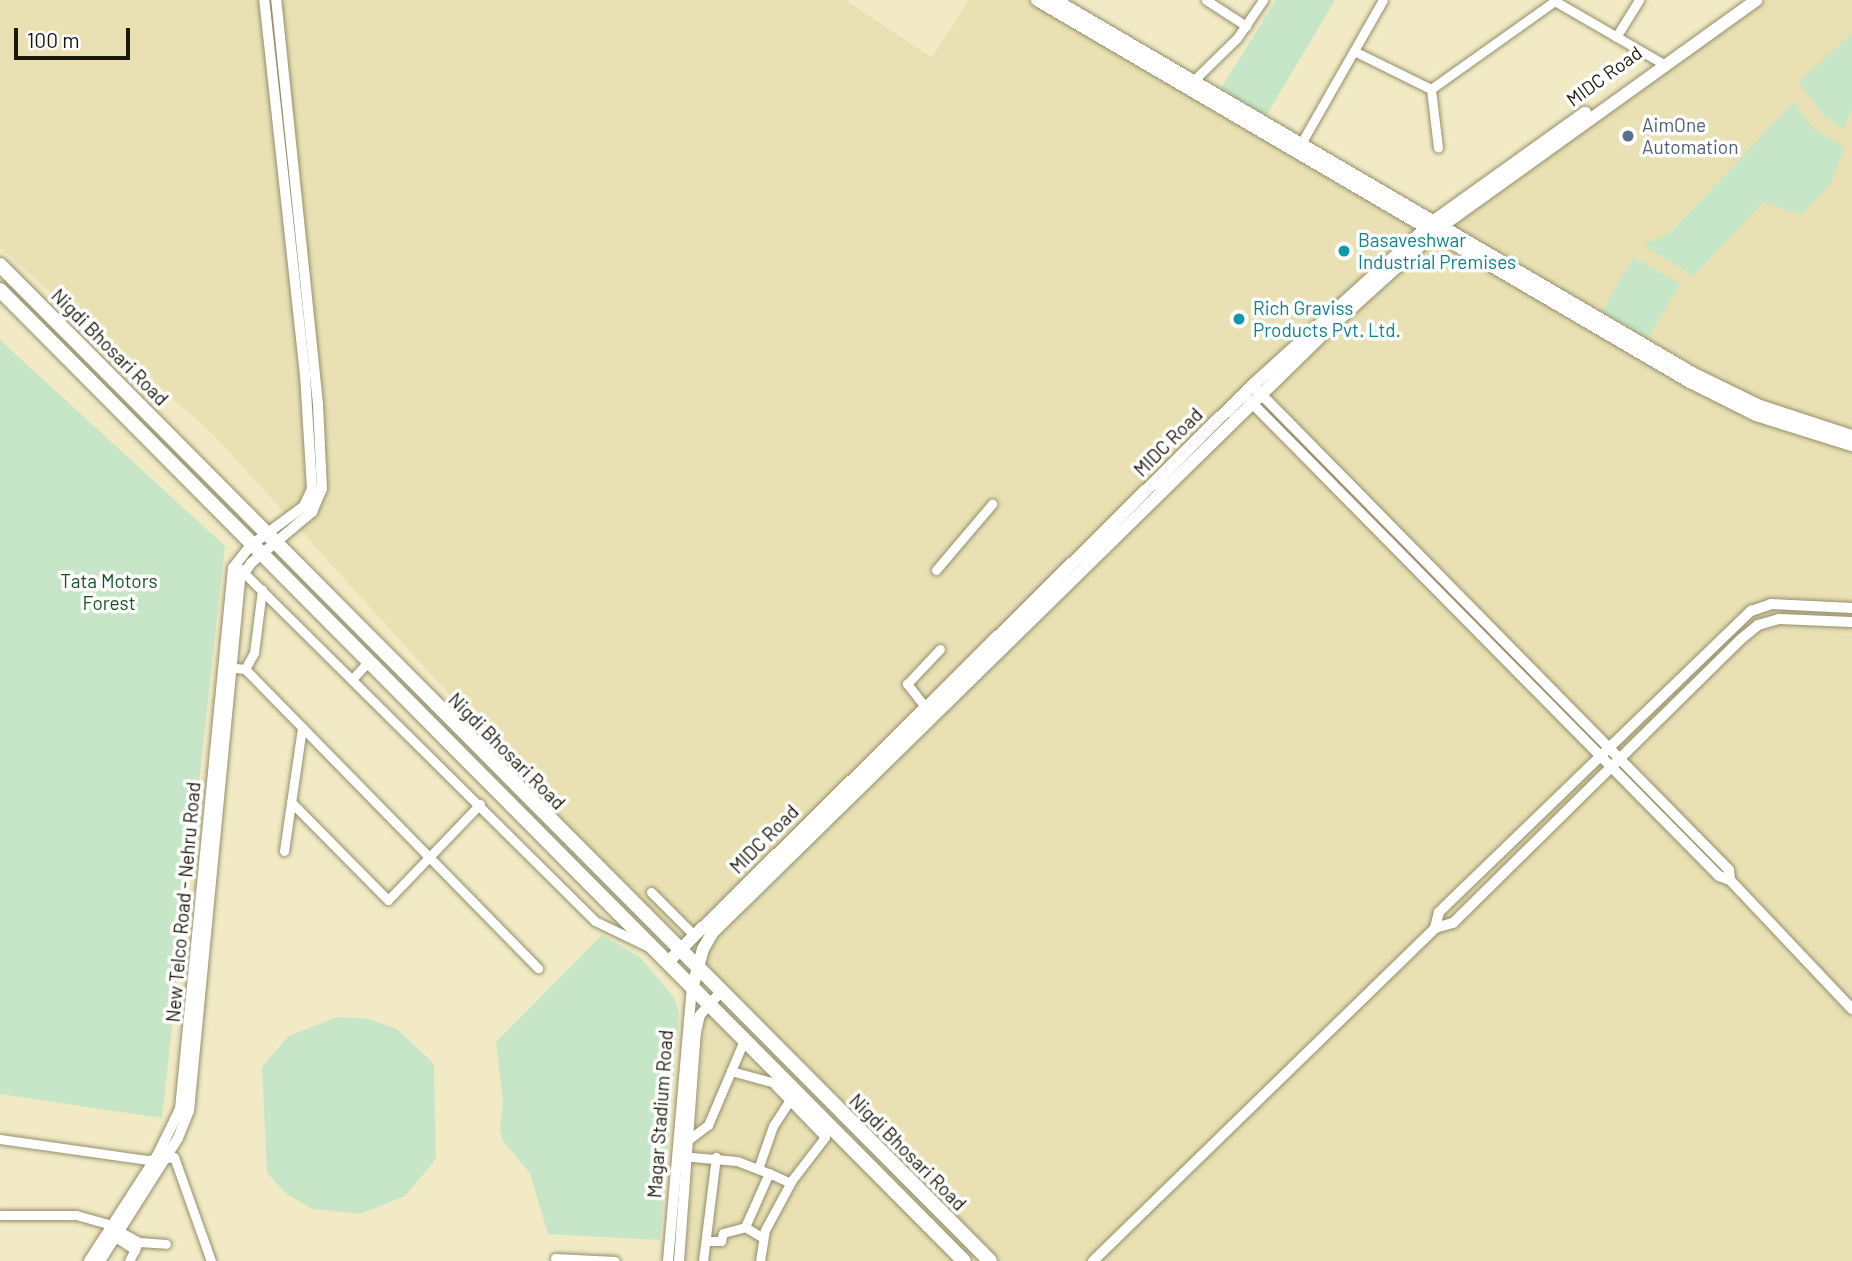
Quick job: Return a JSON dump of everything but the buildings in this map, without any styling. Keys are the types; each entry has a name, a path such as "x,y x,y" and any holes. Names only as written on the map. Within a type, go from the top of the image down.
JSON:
{"main road":[{"path":"1037,0 1190,84 1736,406 1852,445"},
{"path":"1055,0 1190,84"},
{"name":"MIDC Road","path":"667,963 926,708 978,665 1252,393 1394,263 1435,227 1661,63 1742,0"},
{"name":"MIDC Road","path":"1661,63 1756,0"},
{"path":"1435,227 1740,398 1852,436"},
{"name":"Nigdi Bhosari Road","path":"0,265 990,1261"},
{"name":"Nigdi Bhosari Road","path":"0,290 744,1041 780,1084 964,1261"},
{"name":"Magar Stadium Road","path":"692,989 700,971 703,949 713,932 978,665"}],"street":[{"path":"264,0 305,375 312,489 303,506 239,568 354,677 595,921 652,948"},
{"path":"270,538 312,512 323,477 276,0"},
{"path":"1206,0 1245,26"},
{"path":"1190,84 1245,26 1263,0"},
{"path":"1298,147 1383,0"},
{"path":"1616,37 1639,0"},
{"path":"1431,89 1554,1 1661,63"},
{"path":"1354,51 1431,89"},
{"path":"1431,89 1438,148"},
{"path":"1252,393 1608,748 1614,762"},
{"path":"1252,393 1600,757 1614,762 1729,870 1730,880 1852,1009"},
{"path":"936,570 992,505"},
{"name":"New Telco Road - Nehru Road","path":"100,1261 162,1155 177,1120 239,568"},
{"path":"245,669 254,653 262,590"},
{"path":"1435,928 1439,912 1751,611 1771,604 1852,608"},
{"path":"1093,1261 1435,928 1453,923 1747,634 1779,619 1852,622"},
{"path":"1737,623 1747,634"},
{"path":"926,708 908,684 940,649"},
{"path":"354,677 367,663"},
{"path":"227,667 245,669 538,968"},
{"path":"284,851 302,727"},
{"path":"291,802 388,900 480,804"},
{"path":"651,892 694,935"},
{"name":"Magar Stadium Road","path":"677,1260 692,989"},
{"name":"Magar Stadium Road","path":"677,1260 669,1247 681,1156 688,1140 696,1032 708,1005 721,992"},
{"path":"688,1140 708,1125 744,1041"},
{"path":"731,1071 780,1084 790,1100 825,1137 790,1183 763,1238 760,1261"},
{"path":"758,1168 773,1126 790,1100"},
{"path":"0,1139 138,1159 162,1155 179,1162 189,1207 211,1261"},
{"path":"681,1156 716,1157 758,1168 790,1183"},
{"path":"703,1261 716,1157"},
{"path":"745,1227 769,1173"},
{"path":"0,1215 76,1215 117,1230 137,1246 166,1244"},
{"path":"706,1241 721,1241 723,1233 745,1227 763,1238"},
{"name":"New Telco Road - Nehru Road","path":"89,1261 117,1230"},
{"path":"129,1261 137,1246"},
{"path":"555,1258 615,1261"}],"shaded area":[{"path":"0,0 845,0 932,58 968,0 1043,0 1771,426 1852,451 1852,1261 992,1261 702,973 212,433 0,248"},
{"path":"1766,0 1852,0 1852,431 1758,402 1451,225"},
{"path":"705,1007 959,1261 686,1261"}],"green space":[{"path":"1276,0 1335,0 1266,116 1221,88"},
{"path":"1852,33 1852,109 1843,130 1823,115 1799,82"},
{"path":"1794,102 1812,127 1844,148 1831,184 1801,215 1763,202 1694,276 1643,245 1670,233"},
{"path":"1634,257 1680,284 1648,338 1602,311"},
{"name":"Tata Motors Forest","path":"0,340 225,546 162,1118 0,1094"},
{"path":"602,935 640,957 675,999 679,1012 660,1240 548,1234 530,1173 503,1141 500,1129 503,1101 496,1042"},
{"path":"337,1017 368,1019 397,1029 434,1064 436,1159 405,1196 360,1214 313,1209 287,1194 267,1173 262,1067 289,1036"}],"place":[{"name":"AimOne Automation","path":"1628,136"},
{"name":"Basaveshwar Industrial Premises","path":"1344,251"},
{"name":"Rich Graviss Products Pvt. Ltd.","path":"1239,319"}]}
